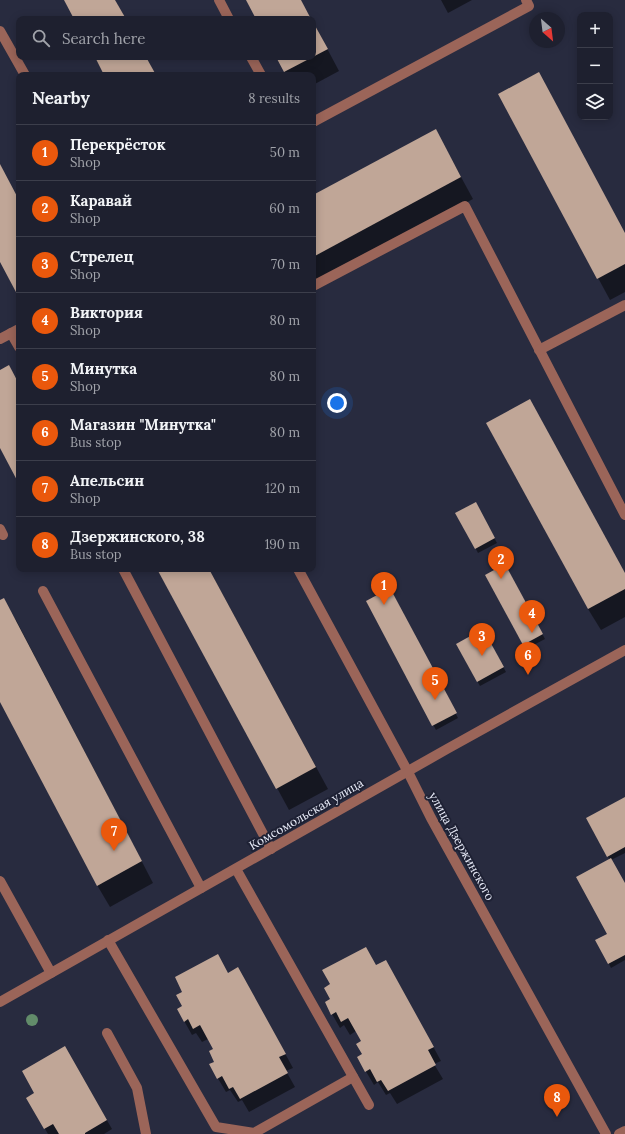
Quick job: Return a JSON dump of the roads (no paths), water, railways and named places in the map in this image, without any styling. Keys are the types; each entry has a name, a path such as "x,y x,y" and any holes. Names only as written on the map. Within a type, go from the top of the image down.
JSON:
{"street":[{"path":"219,0 227,16"},
{"path":"316,120 529,6 526,0"},
{"path":"0,31 16,59"},
{"path":"16,60 23,72"},
{"path":"253,60 259,72"},
{"path":"316,284 465,206 625,515"},
{"path":"539,350 625,305"},
{"path":"7,334 16,344"},
{"path":"125,572 271,849"},
{"name":"улица Дзержинского","path":"300,572 408,772 431,818 606,1134"},
{"path":"43,592 201,888"},
{"name":"Комсомольская улица","path":"0,1002 625,650"},
{"path":"236,869 369,1105"},
{"path":"0,881 51,973"},
{"path":"108,940 216,1127 254,1133 353,1077"},
{"path":"107,1033 137,1088 146,1134"},
{"path":"619,1134 625,1131"}],"place":[{"name":"Каравай","path":"501,579"},
{"name":"Перекрёсток","path":"384,605"},
{"name":"Виктория","path":"532,633"},
{"name":"Стрелец","path":"482,656"},
{"name":"Магазин \"Минутка\"","path":"528,675"},
{"name":"Минутка","path":"435,700"},
{"name":"Апельсин","path":"114,851"},
{"name":"Дзержинского, 38","path":"557,1117"}]}
